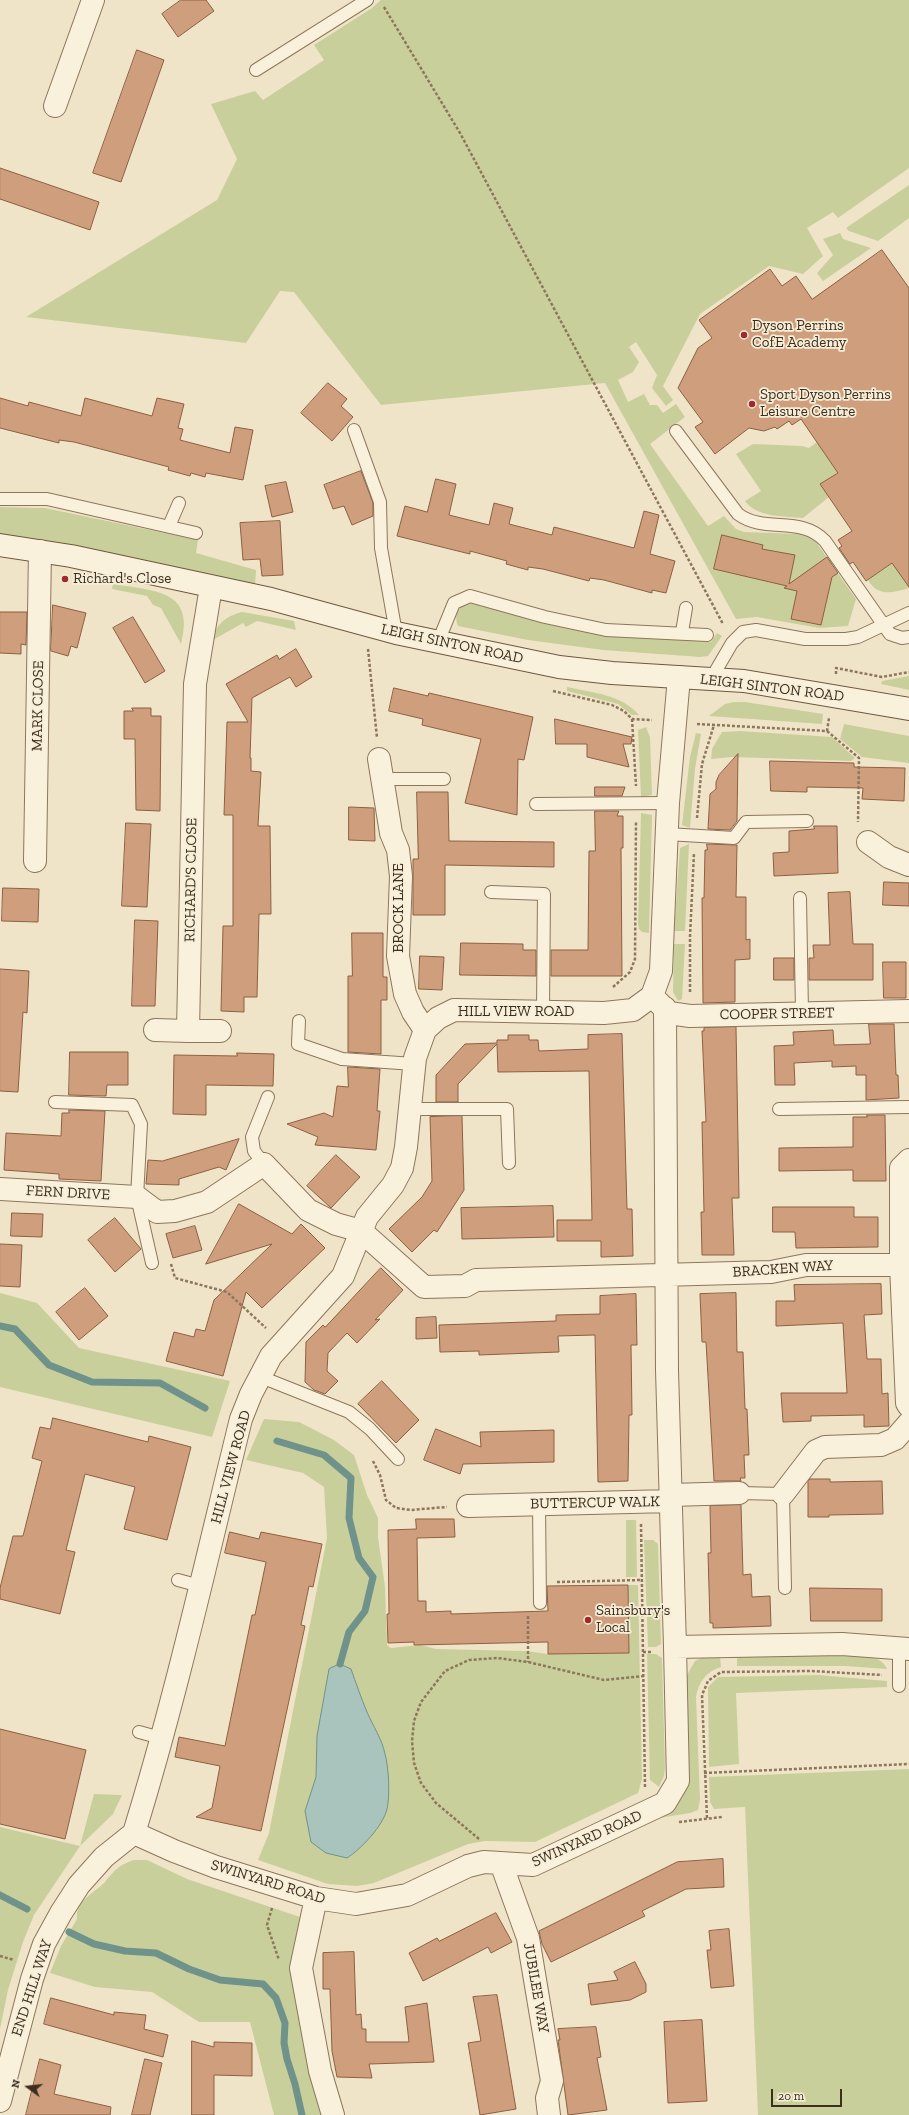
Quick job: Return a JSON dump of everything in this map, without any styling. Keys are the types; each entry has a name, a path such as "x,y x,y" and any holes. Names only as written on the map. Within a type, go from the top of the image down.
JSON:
{"street":[{"path":"55,106 93,0"},
{"name":"LEIGH SINTON ROAD","path":"0,545 40,551 211,587 326,613 396,633 559,667 612,673 744,681 909,709"},
{"name":"MARK CLOSE","path":"35,861 40,551"},
{"name":"RICHARD'S CLOSE","path":"188,1031 195,684 211,587"},
{"path":"679,677 668,803 661,971 658,1002 665,1056 667,1370 671,1453 671,1498 739,1493"},
{"name":"BROCK LANE","path":"380,769 391,833 398,850 401,876 398,956 405,994 413,1012 425,1030"},
{"path":"868,842 889,857 909,865"},
{"name":"HILL VIEW ROAD","path":"134,1833 150,1781 241,1419 271,1356 343,1276 366,1216 393,1185 402,1168 414,1064 425,1030 438,1018 454,1010 604,1013 634,1010 658,1002"},
{"name":"COOPER STREET","path":"658,1002 669,1013 690,1016 909,1011"},
{"path":"154,1030 220,1032"},
{"path":"909,1160 901,1168 902,1265 907,1403 909,1406"},
{"path":"137,1197 156,1212 175,1211 206,1202 264,1164 308,1210 336,1224 361,1231"},
{"name":"FERN DRIVE","path":"0,1189 137,1197"},
{"name":"BRACKEN WAY","path":"361,1231 424,1287 465,1286 476,1280 771,1272 806,1264 902,1265"},
{"path":"783,1494 816,1451 825,1447 881,1445 895,1439 909,1423"},
{"name":"BUTTERCUP WALK","path":"468,1506 671,1498 675,1647"},
{"path":"675,1647 842,1644 904,1648"},
{"name":"SWINYARD ROAD","path":"134,1833 216,1867 316,1898 356,1904 407,1895 468,1866 484,1862 517,1866 533,1865 665,1803 678,1781 675,1647"},
{"name":"END HILL WAY","path":"0,2101 32,1979 47,1938 79,1885 104,1857 134,1833"},
{"name":"JUBILEE WAY","path":"501,1863 528,1938 552,2081 547,2098 549,2115"},
{"path":"316,1898 301,1968 320,2071 333,2115"}],"lane":[{"path":"256,70 367,0"},
{"path":"354,430 380,502 381,548 396,633"},
{"path":"676,431 738,514 747,520 807,527 818,533 890,634 902,638 909,637"},
{"path":"0,500 47,499 196,533"},
{"path":"170,526 179,503"},
{"path":"438,642 454,603 470,596 545,617 606,630 682,632 707,635"},
{"path":"682,632 686,608"},
{"path":"711,679 732,643 743,632 756,630 805,639 834,640 858,637 909,613"},
{"path":"380,769 444,779"},
{"path":"536,804 668,803"},
{"path":"667,834 734,838 746,822 807,821"},
{"path":"490,892 544,894 543,1011"},
{"path":"800,898 802,1013"},
{"path":"299,1021 298,1044 342,1059 414,1064"},
{"path":"264,1164 254,1151 252,1137 268,1097"},
{"path":"55,1102 132,1105 140,1124 137,1197 152,1263"},
{"path":"779,1109 909,1107"},
{"path":"410,1109 507,1109 509,1163"},
{"path":"261,1377 349,1412 370,1429 398,1458"},
{"path":"739,1493 783,1494 785,1588"},
{"path":"539,1504 540,1604"},
{"path":"178,1580 200,1586"},
{"path":"899,1681 904,1648"},
{"path":"140,1732 161,1738"}],"path":[{"path":"380,0 460,132 732,643"},
{"path":"374,648 368,646 380,769"},
{"path":"882,677 909,672"},
{"path":"551,691 612,705 624,711 632,719 636,769 635,959 630,972 619,984 604,993 604,1013"},
{"path":"632,719 675,722"},
{"path":"690,1016 690,936 695,836 702,764 714,725"},
{"path":"827,731 859,758 857,829 868,842"},
{"path":"169,1256 175,1278 228,1292 282,1343"},
{"path":"372,1459 380,1475 386,1500 396,1508 411,1510 468,1506"},
{"path":"540,1583 642,1580"},
{"path":"528,1614 528,1662"},
{"path":"501,1863 475,1834 436,1803 421,1783 414,1762 412,1741 414,1721 421,1702 445,1671 469,1660 497,1658 528,1662 604,1680 644,1676"},
{"path":"707,1818 702,1695 708,1681 721,1672 811,1671 899,1681"},
{"path":"704,1773 909,1764"}],"green space":[{"path":"381,0 909,0 909,168 838,218 833,212 807,228 823,256 803,274 769,266 700,314 663,386 673,400 666,406 652,388 657,375 636,342 629,347 639,362 633,372 618,380 628,402 644,394 650,405 657,405 663,413 676,404 685,417 650,444 708,526 724,516 736,529 744,532 801,534 809,536 816,542 856,599 848,626 819,628 757,617 736,619 605,383 381,405 294,292 280,291 246,343 26,317 217,200 237,159 211,104 255,91 263,100 324,60 314,45 372,8"},
{"path":"909,185 909,218 878,241 849,231 846,228"},
{"path":"840,233 843,239 871,248 823,281 817,273 833,255 823,239"},
{"path":"817,442 842,477 829,497 803,518 772,515 757,511 750,507 745,501 761,491 736,454 753,444 802,446 809,448"},
{"path":"0,507 45,508 198,540 196,553 256,570 255,585 167,565 0,534"},
{"path":"892,563 909,581 909,588 891,592 876,589 868,580"},
{"path":"113,584 156,592 168,596 177,603 182,612 184,626 181,644 161,608 153,605 147,596 112,589"},
{"path":"469,603 548,623 711,642 717,633 722,636 708,656 700,657 603,650 528,640 458,626 456,619 459,609 465,604"},
{"path":"242,612 294,621 296,630 257,621 246,627 243,623 211,641 213,635 222,622 231,616"},
{"path":"909,676 909,690 881,684 882,681"},
{"path":"567,687 615,698 632,708 639,715 632,715 618,704 567,691"},
{"path":"745,702 823,714 822,724 709,716 725,704"},
{"path":"844,724 909,736 909,763 862,757 840,739"},
{"path":"646,727 650,737 652,795 641,797 638,730"},
{"path":"740,731 832,737 855,758 851,761 733,757 711,759 712,749 722,732"},
{"path":"696,733 701,734 695,769 690,828 682,825 690,757"},
{"path":"641,813 652,815 649,933 642,932 639,929 638,924"},
{"path":"689,844 685,931 674,931 680,848"},
{"path":"674,944 685,944 682,999 678,1001 673,992"},
{"path":"0,1293 37,1303 79,1348 230,1381 212,1437 0,1387"},
{"path":"264,1419 299,1422 334,1440 354,1455 367,1495 378,1518 378,1537 385,1587 387,1645 391,1648 420,1645 436,1649 525,1651 548,1654 629,1653 628,1585 638,1585 642,1779 638,1793 535,1842 485,1841 468,1844 374,1883 357,1886 328,1884 258,1860 269,1833 327,1538 324,1487 303,1473 246,1460"},
{"path":"626,1520 636,1520 637,1577 626,1577"},
{"path":"644,1540 653,1540 658,1544 661,1644 656,1647 648,1647"},
{"path":"647,1654 656,1654 662,1658 665,1768 664,1776 659,1787 650,1780"},
{"path":"767,1655 856,1655 879,1660 887,1669 845,1666 737,1666 737,1657"},
{"path":"703,1657 720,1657 721,1667 707,1674 699,1686 696,1697 700,1800 698,1810 690,1813 659,1818 676,1803 688,1785 687,1675 695,1661"},
{"path":"818,1675 887,1681 887,1687 736,1693 739,1764 709,1767 708,1687 718,1677"},
{"path":"909,1769 909,2115 758,2115 745,1807 714,1809 710,1802 709,1777"},
{"path":"94,1794 122,1795 113,1814 80,1846"},
{"path":"0,1827 80,1846 34,1915 23,1942 8,1990 0,2029"},
{"path":"133,1860 147,1860 187,1879 303,1918 325,2115 274,2115 250,2022 199,2022 152,1992 95,1987 50,1973 61,1946 77,1919 77,1913 82,1902 104,1883 112,1873 123,1864"}],"water":[{"path":"340,1664 351,1669 365,1707 382,1743 389,1782 389,1797 385,1816 365,1843 347,1858 326,1853 311,1842 305,1811 316,1777 317,1736 329,1669"}],"building":[{"path":"181,0 206,0 214,11 178,37 162,14"},
{"path":"137,50 164,60 121,182 93,173"},
{"path":"0,168 99,202 90,230 0,199"},
{"path":"882,250 909,288 909,587 892,563 866,581 853,562 850,564 839,548 842,546 838,540 852,531 820,484 838,473 801,419 792,425 789,421 777,429 775,427 764,431 749,428 715,454 695,427 703,422 678,388 698,348 712,338 699,320 770,269 782,286 796,276 812,299"},
{"path":"328,383 347,399 341,406 353,417 332,441 301,413"},
{"path":"0,398 28,406 29,402 81,416 85,398 152,416 157,398 184,404 178,428 183,429 180,440 230,453 235,427 253,430 243,480 206,473 205,477 191,473 190,476 168,470 169,467 74,442 59,440 59,443 0,428"},
{"path":"361,471 373,503 373,516 352,525 344,506 333,509 324,485"},
{"path":"436,479 456,484 449,515 489,525 494,503 513,508 509,524 552,535 554,527 634,548 644,511 659,515 650,554 675,561 666,593 652,590 652,593 604,580 590,578 589,581 543,569 528,567 528,570 506,564 507,561 470,551 470,554 397,536 405,506 427,512"},
{"path":"286,482 293,512 272,517 265,486"},
{"path":"280,521 283,575 262,576 260,559 243,560 240,523"},
{"path":"722,535 763,545 762,549 795,555 789,584 827,557 838,573 832,577 821,625 791,619 797,591 784,588 787,586 714,569"},
{"path":"53,605 86,613 77,648 71,646 68,656 51,651"},
{"path":"0,612 27,612 26,645 21,644 21,654 0,653"},
{"path":"133,617 165,671 145,683 113,628"},
{"path":"296,649 312,677 296,687 290,677 252,698 251,771 261,772 258,826 270,826 271,914 259,914 257,997 244,997 244,1012 221,1011 223,926 233,926 233,815 224,815 227,722 248,722 226,684 277,655 279,659"},
{"path":"394,688 428,696 429,693 533,717 524,760 518,759 517,815 465,803 481,739 422,725 423,719 389,711"},
{"path":"132,708 151,708 151,716 161,716 160,811 136,810 135,739 124,739 124,711 133,711"},
{"path":"555,719 632,737 631,744 623,744 629,767 587,757 587,744 556,744"},
{"path":"738,754 737,821 730,830 708,829 710,794 716,789 716,782 719,775"},
{"path":"770,761 854,763 854,767 905,768 904,801 862,799 863,788 807,787 807,792 771,791"},
{"path":"595,787 625,787 622,796 595,796"},
{"path":"417,792 448,792 449,841 554,842 554,867 445,865 445,915 413,915 413,859 418,859"},
{"path":"349,807 374,808 375,841 349,840"},
{"path":"595,811 619,811 617,816 623,816 623,848 621,848 622,976 551,976 551,950 588,950 589,851 595,851"},
{"path":"126,823 151,824 147,907 122,906"},
{"path":"814,826 837,826 838,873 774,876 773,853 789,852 789,831 814,829"},
{"path":"707,844 737,845 736,897 746,897 746,940 750,939 750,959 735,960 735,1002 703,1003 702,898 704,898 705,850 707,850"},
{"path":"884,882 909,883 909,906 883,905"},
{"path":"3,888 39,889 38,922 2,921"},
{"path":"850,892 853,944 873,944 873,980 809,980 809,958 814,958 813,945 830,945 828,893"},
{"path":"135,920 158,921 155,1006 132,1006"},
{"path":"352,933 383,933 383,977 387,977 387,1000 381,1000 381,1054 348,1052 348,976 352,976"},
{"path":"461,943 523,944 523,950 536,950 536,976 460,975"},
{"path":"420,956 444,957 442,990 419,989"},
{"path":"774,958 794,958 794,980 774,980"},
{"path":"883,962 906,962 906,998 884,998"},
{"path":"0,969 29,971 27,1013 23,1012 18,1092 0,1091"},
{"path":"869,1024 894,1024 896,1075 898,1075 899,1098 866,1100 866,1075 856,1075 856,1066 832,1067 832,1061 794,1063 795,1085 775,1085 774,1046 794,1045 793,1032 833,1030 834,1045 870,1044"},
{"path":"736,1027 739,1198 732,1198 734,1255 702,1255 701,1212 704,1212 702,1122 706,1122 702,1031 704,1031 704,1028"},
{"path":"622,1034 627,1209 632,1209 633,1256 601,1257 601,1241 557,1241 557,1220 592,1220 589,1071 498,1072 497,1044 458,1084 458,1102 436,1102 436,1075 465,1044 497,1043 497,1040 508,1040 508,1035 529,1035 529,1040 538,1040 539,1051 588,1049 588,1035"},
{"path":"70,1052 128,1052 128,1085 107,1085 106,1096 69,1095"},
{"path":"237,1053 274,1054 273,1086 206,1085 206,1115 173,1114 174,1055 237,1056"},
{"path":"348,1067 380,1069 377,1111 380,1111 376,1150 315,1145 318,1137 287,1124 324,1113 333,1117 337,1086 348,1087"},
{"path":"69,1110 105,1111 101,1181 59,1179 59,1174 4,1170 6,1133 61,1136 62,1113 69,1113"},
{"path":"867,1115 885,1115 886,1181 853,1181 853,1170 779,1171 779,1148 853,1147 853,1117 867,1117"},
{"path":"462,1116 464,1190 437,1232 434,1230 412,1252 389,1229 422,1197 432,1181 430,1117"},
{"path":"239,1139 226,1170 219,1167 179,1179 179,1185 146,1184 148,1160 162,1161"},
{"path":"336,1155 360,1177 331,1208 307,1186"},
{"path":"239,1204 292,1234 301,1224 325,1248 262,1308 246,1292 223,1376 166,1361 174,1332 194,1337 196,1329 205,1331 214,1300 272,1244 206,1264"},
{"path":"553,1206 554,1237 462,1239 461,1208"},
{"path":"773,1207 854,1207 854,1217 878,1217 878,1247 796,1248 795,1232 773,1232"},
{"path":"12,1213 43,1214 42,1237 11,1236"},
{"path":"115,1218 141,1249 115,1272 88,1240"},
{"path":"195,1226 202,1250 173,1258 166,1234"},
{"path":"0,1244 22,1245 20,1287 0,1286"},
{"path":"381,1268 403,1290 375,1320 380,1319 357,1343 347,1333 328,1353 327,1371 338,1381 325,1394 314,1390 305,1382 306,1342 323,1325 325,1327"},
{"path":"881,1284 882,1314 864,1315 867,1359 881,1359 882,1394 888,1393 889,1426 864,1427 864,1415 811,1416 811,1421 783,1422 781,1393 847,1393 843,1323 776,1326 776,1301 795,1301 794,1285"},
{"path":"85,1288 108,1316 79,1340 56,1312"},
{"path":"736,1293 737,1352 743,1352 745,1409 747,1409 749,1455 744,1455 745,1478 740,1478 741,1481 714,1481 706,1342 702,1342 700,1294"},
{"path":"636,1294 637,1345 631,1345 632,1415 629,1415 628,1481 598,1482 595,1335 558,1336 559,1352 479,1355 479,1351 440,1352 439,1325 556,1321 556,1315 600,1314 600,1296"},
{"path":"436,1317 437,1338 416,1339 416,1318"},
{"path":"382,1381 419,1420 396,1443 358,1404"},
{"path":"53,1418 148,1442 149,1436 191,1447 167,1540 124,1529 135,1487 85,1474 66,1550 75,1552 60,1614 0,1599 0,1588 13,1536 23,1536 42,1461 32,1458 40,1427 50,1429"},
{"path":"436,1429 481,1447 480,1432 554,1430 554,1462 463,1464 460,1474 424,1460"},
{"path":"810,1479 830,1479 830,1482 882,1481 883,1514 808,1517 808,1482"},
{"path":"741,1505 743,1575 751,1574 752,1597 770,1596 771,1626 713,1628 713,1623 710,1623 708,1553 711,1553 710,1506"},
{"path":"416,1519 454,1519 455,1537 417,1538 418,1601 426,1601 426,1612 451,1611 451,1614 548,1611 547,1586 628,1585 629,1653 548,1654 548,1642 414,1645 414,1642 388,1643 388,1530 416,1529"},
{"path":"230,1532 259,1539 261,1532 322,1544 313,1587 309,1586 301,1625 305,1626 261,1831 196,1817 212,1808 220,1766 175,1757 179,1737 225,1746 252,1615 255,1615 266,1562 225,1553"},
{"path":"810,1588 882,1589 882,1621 811,1621"},
{"path":"0,1729 86,1750 65,1839 0,1824"},
{"path":"723,1859 724,1887 686,1889 642,1911 645,1916 551,1962 542,1944 539,1931 677,1862"},
{"path":"496,1913 512,1942 491,1953 488,1947 423,1981 409,1953 437,1938 439,1941"},
{"path":"729,1929 734,1986 711,1988 707,1950 711,1950 709,1931"},
{"path":"354,1952 356,2015 361,2014 362,2029 366,2029 366,2042 409,2042 405,2007 427,2003 434,2062 369,2064 372,2078 337,2077 332,2051 330,1989 323,1989 323,1953"},
{"path":"635,1962 646,1984 646,1992 630,2000 591,2005 588,1984 618,1980 614,1972"},
{"path":"497,1995 516,2109 480,2115 468,2043 481,2041 473,1997"},
{"path":"51,1998 114,2015 114,2012 146,2015 144,2029 168,2035 163,2057 44,2024"},
{"path":"702,2020 707,2101 668,2103 664,2022"},
{"path":"596,2027 601,2057 597,2058 607,2110 568,2115 558,2040 560,2040 558,2029"},
{"path":"192,2041 214,2047 214,2042 252,2043 252,2076 214,2075 214,2115 192,2115"},
{"path":"40,2059 61,2065 54,2094 111,2107 110,2115 26,2115"},
{"path":"145,2059 162,2063 150,2115 132,2115"}],"waterway":[{"path":"0,1326 15,1329 49,1365 92,1382 160,1383 205,1408"},
{"path":"277,1441 324,1455 351,1478 349,1518 359,1558 373,1577 365,1611 349,1632 340,1664"},
{"path":"0,1895 27,1909"},
{"path":"69,1932 94,1944 125,1951 156,1953 189,1969 220,1980 263,1984 276,1998 285,2023 284,2043 302,2115"}],"place":[{"name":"Dyson Perrins CofE Academy","path":"744,335"},
{"name":"Sport Dyson Perrins Leisure Centre","path":"752,404"},
{"name":"Richard's Close","path":"65,579"},
{"name":"Sainsbury's Local","path":"588,1620"}]}
